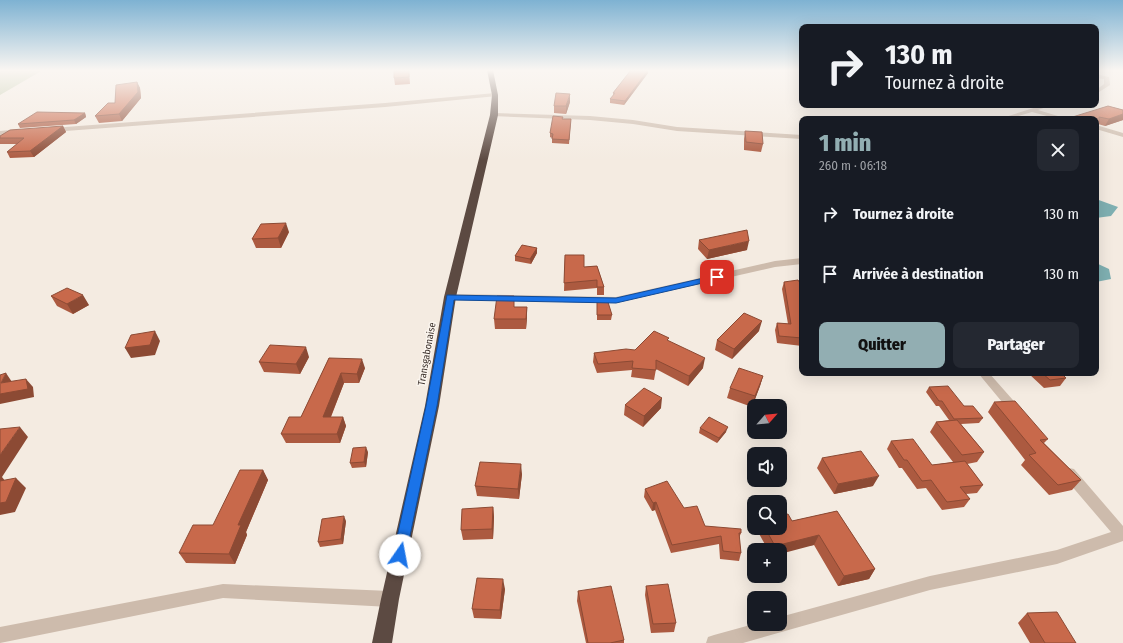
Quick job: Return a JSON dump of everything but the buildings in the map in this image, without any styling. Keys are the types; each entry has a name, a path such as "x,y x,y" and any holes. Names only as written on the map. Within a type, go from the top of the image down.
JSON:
{"highway":[{"name":"Transgabonaise","path":"382,643 390,599 432,406 450,297 494,115 495,100"}],"street":[{"path":"47,130 440,100"},
{"path":"1012,116 1038,108"},
{"path":"1031,110 1054,116"},
{"path":"494,115 590,118 685,129 799,137"},
{"path":"1099,128 1123,135"},
{"path":"0,133 23,131"},
{"path":"450,297 616,300 775,264 799,260"},
{"path":"986,376 1024,421"},
{"path":"714,643 930,583 1057,557 1122,534 1060,463"},
{"path":"0,635 223,591 390,599"}],"water":[{"path":"1099,200 1118,207 1111,216 1099,218"},
{"path":"1099,264 1109,269 1111,279 1099,281"}],"route":[{"path":"400,555 432,406 450,297 616,300 717,277"}]}
